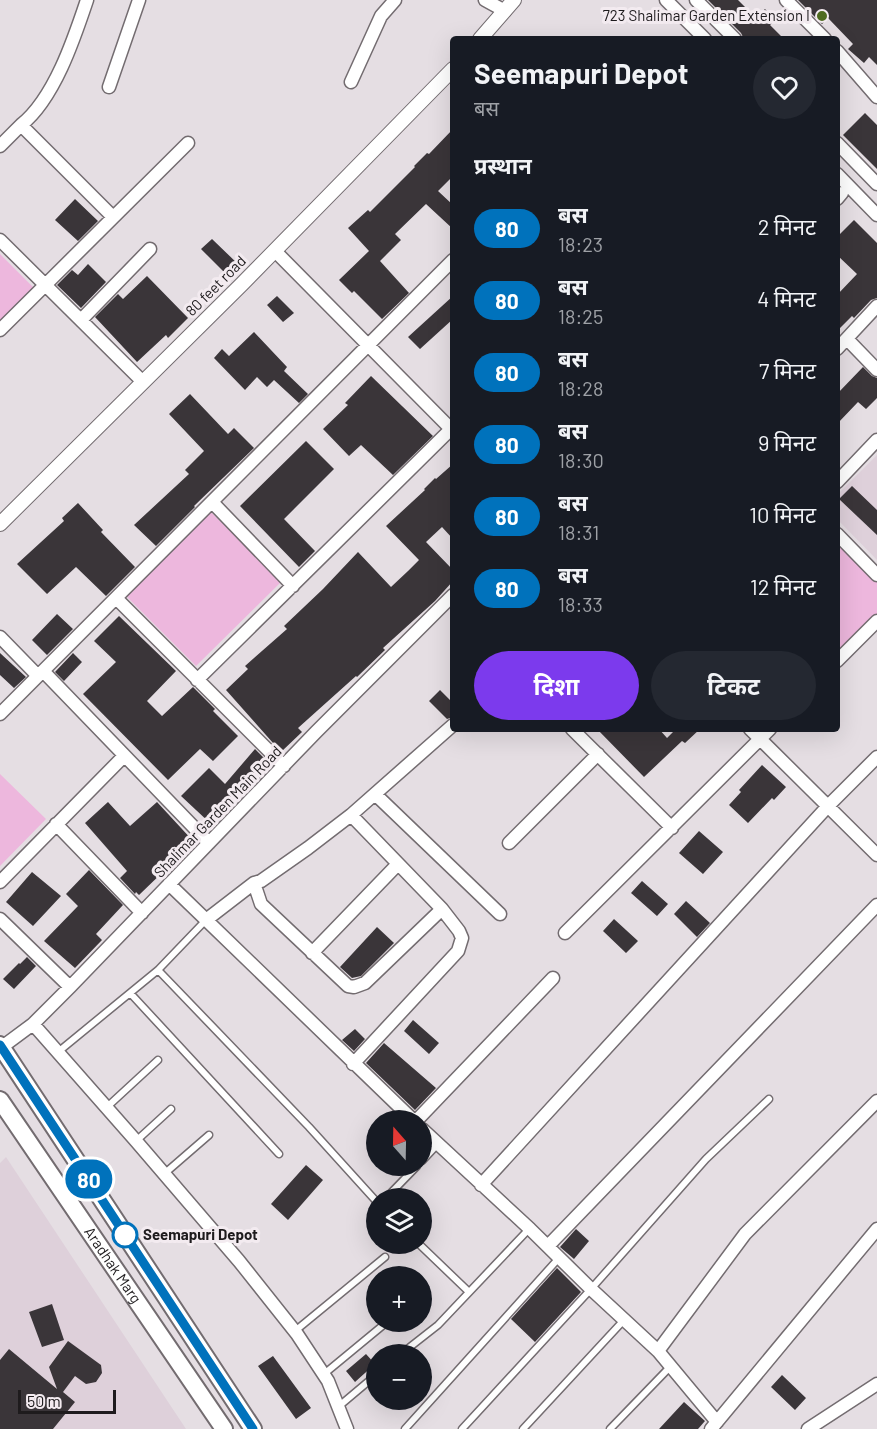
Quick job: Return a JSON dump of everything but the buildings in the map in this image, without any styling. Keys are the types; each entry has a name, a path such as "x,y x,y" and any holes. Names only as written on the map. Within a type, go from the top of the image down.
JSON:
{"main road":[{"name":"Aradhak Marg","path":"1,1046 253,1429"},
{"name":"Aradhak Marg","path":"0,1100 224,1429"}],"street":[{"path":"0,146 31,117 45,100 77,32 87,0"},
{"path":"109,87 139,0"},
{"path":"351,82 381,16 395,0"},
{"path":"485,0 505,11"},
{"path":"483,36 514,0"},
{"path":"666,0 702,36"},
{"path":"696,0 732,36"},
{"path":"786,0 822,36"},
{"path":"840,54 877,96"},
{"name":"80 feet road","path":"0,524 450,72"},
{"path":"21,125 113,217"},
{"path":"0,330 188,143"},
{"path":"840,146 877,184"},
{"path":"840,177 877,215"},
{"path":"0,240 143,382"},
{"path":"81,320 150,249"},
{"path":"274,251 450,428"},
{"path":"0,714 450,263"},
{"path":"840,347 877,306"},
{"path":"847,339 877,370"},
{"path":"197,680 450,432"},
{"path":"840,479 877,440"},
{"path":"212,502 293,586"},
{"path":"840,537 877,575"},
{"path":"116,598 284,766"},
{"name":"Shalimar Garden Main Road","path":"1,1046 33,1024 450,598"},
{"path":"840,658 877,621"},
{"path":"0,637 40,673 209,843"},
{"path":"206,920 254,883 308,848 351,815 450,728"},
{"path":"575,732 672,828"},
{"path":"753,732 877,855"},
{"path":"565,933 767,732"},
{"path":"509,843 598,754"},
{"path":"0,882 124,756"},
{"path":"481,1185 828,806 877,757"},
{"path":"375,794 500,915"},
{"path":"351,815 442,909 462,938 458,951 354,1064"},
{"path":"57,824 142,913"},
{"path":"312,954 397,865"},
{"path":"254,883 261,904 348,986 365,983 442,909"},
{"path":"169,884 404,1110"},
{"path":"548,1246 877,905"},
{"path":"0,919 70,987"},
{"path":"425,1110 553,978"},
{"path":"33,1024 239,1262 294,1332 323,1375 347,1429"},
{"path":"658,1351 746,1234 877,1101"},
{"path":"432,1140 530,1228 658,1351 714,1425 877,1229"},
{"path":"808,1429 877,1384"}],"lane":[{"path":"58,1052 158,970 206,920"},
{"path":"158,970 309,1127 366,1190"},
{"path":"131,994 279,1154"},
{"path":"107,1107 158,1060"},
{"path":"462,1429 591,1289 706,1159 769,1099"},
{"path":"136,1141 171,1109"},
{"path":"164,1174 209,1135"},
{"path":"432,1150 437,1145"},
{"path":"396,1188 407,1176"},
{"path":"414,1344 438,1325 530,1228"},
{"path":"429,1254 469,1292"},
{"path":"294,1332 384,1257"},
{"path":"405,1429 560,1258"},
{"path":"523,1429 624,1320"},
{"path":"323,1375 375,1332"},
{"path":"610,1429 671,1366"},
{"path":"338,1407 366,1383"}],"shaded area":[{"path":"0,254 37,291 0,335"},
{"path":"877,455 877,560 840,522 840,492"},
{"path":"209,510 281,582 196,666 124,594"},
{"path":"840,537 877,575 877,621 840,658"},
{"path":"0,774 46,819 0,866"},
{"path":"6,1157 186,1429 0,1429 0,1163"}],"bus line":[{"name":"80","path":"0,1045 253,1429"}],"place":[{"name":"723 Shalimar Garden Extension I","path":"822,16"},
{"name":"Seemapuri Depot","path":"125,1235"}]}
